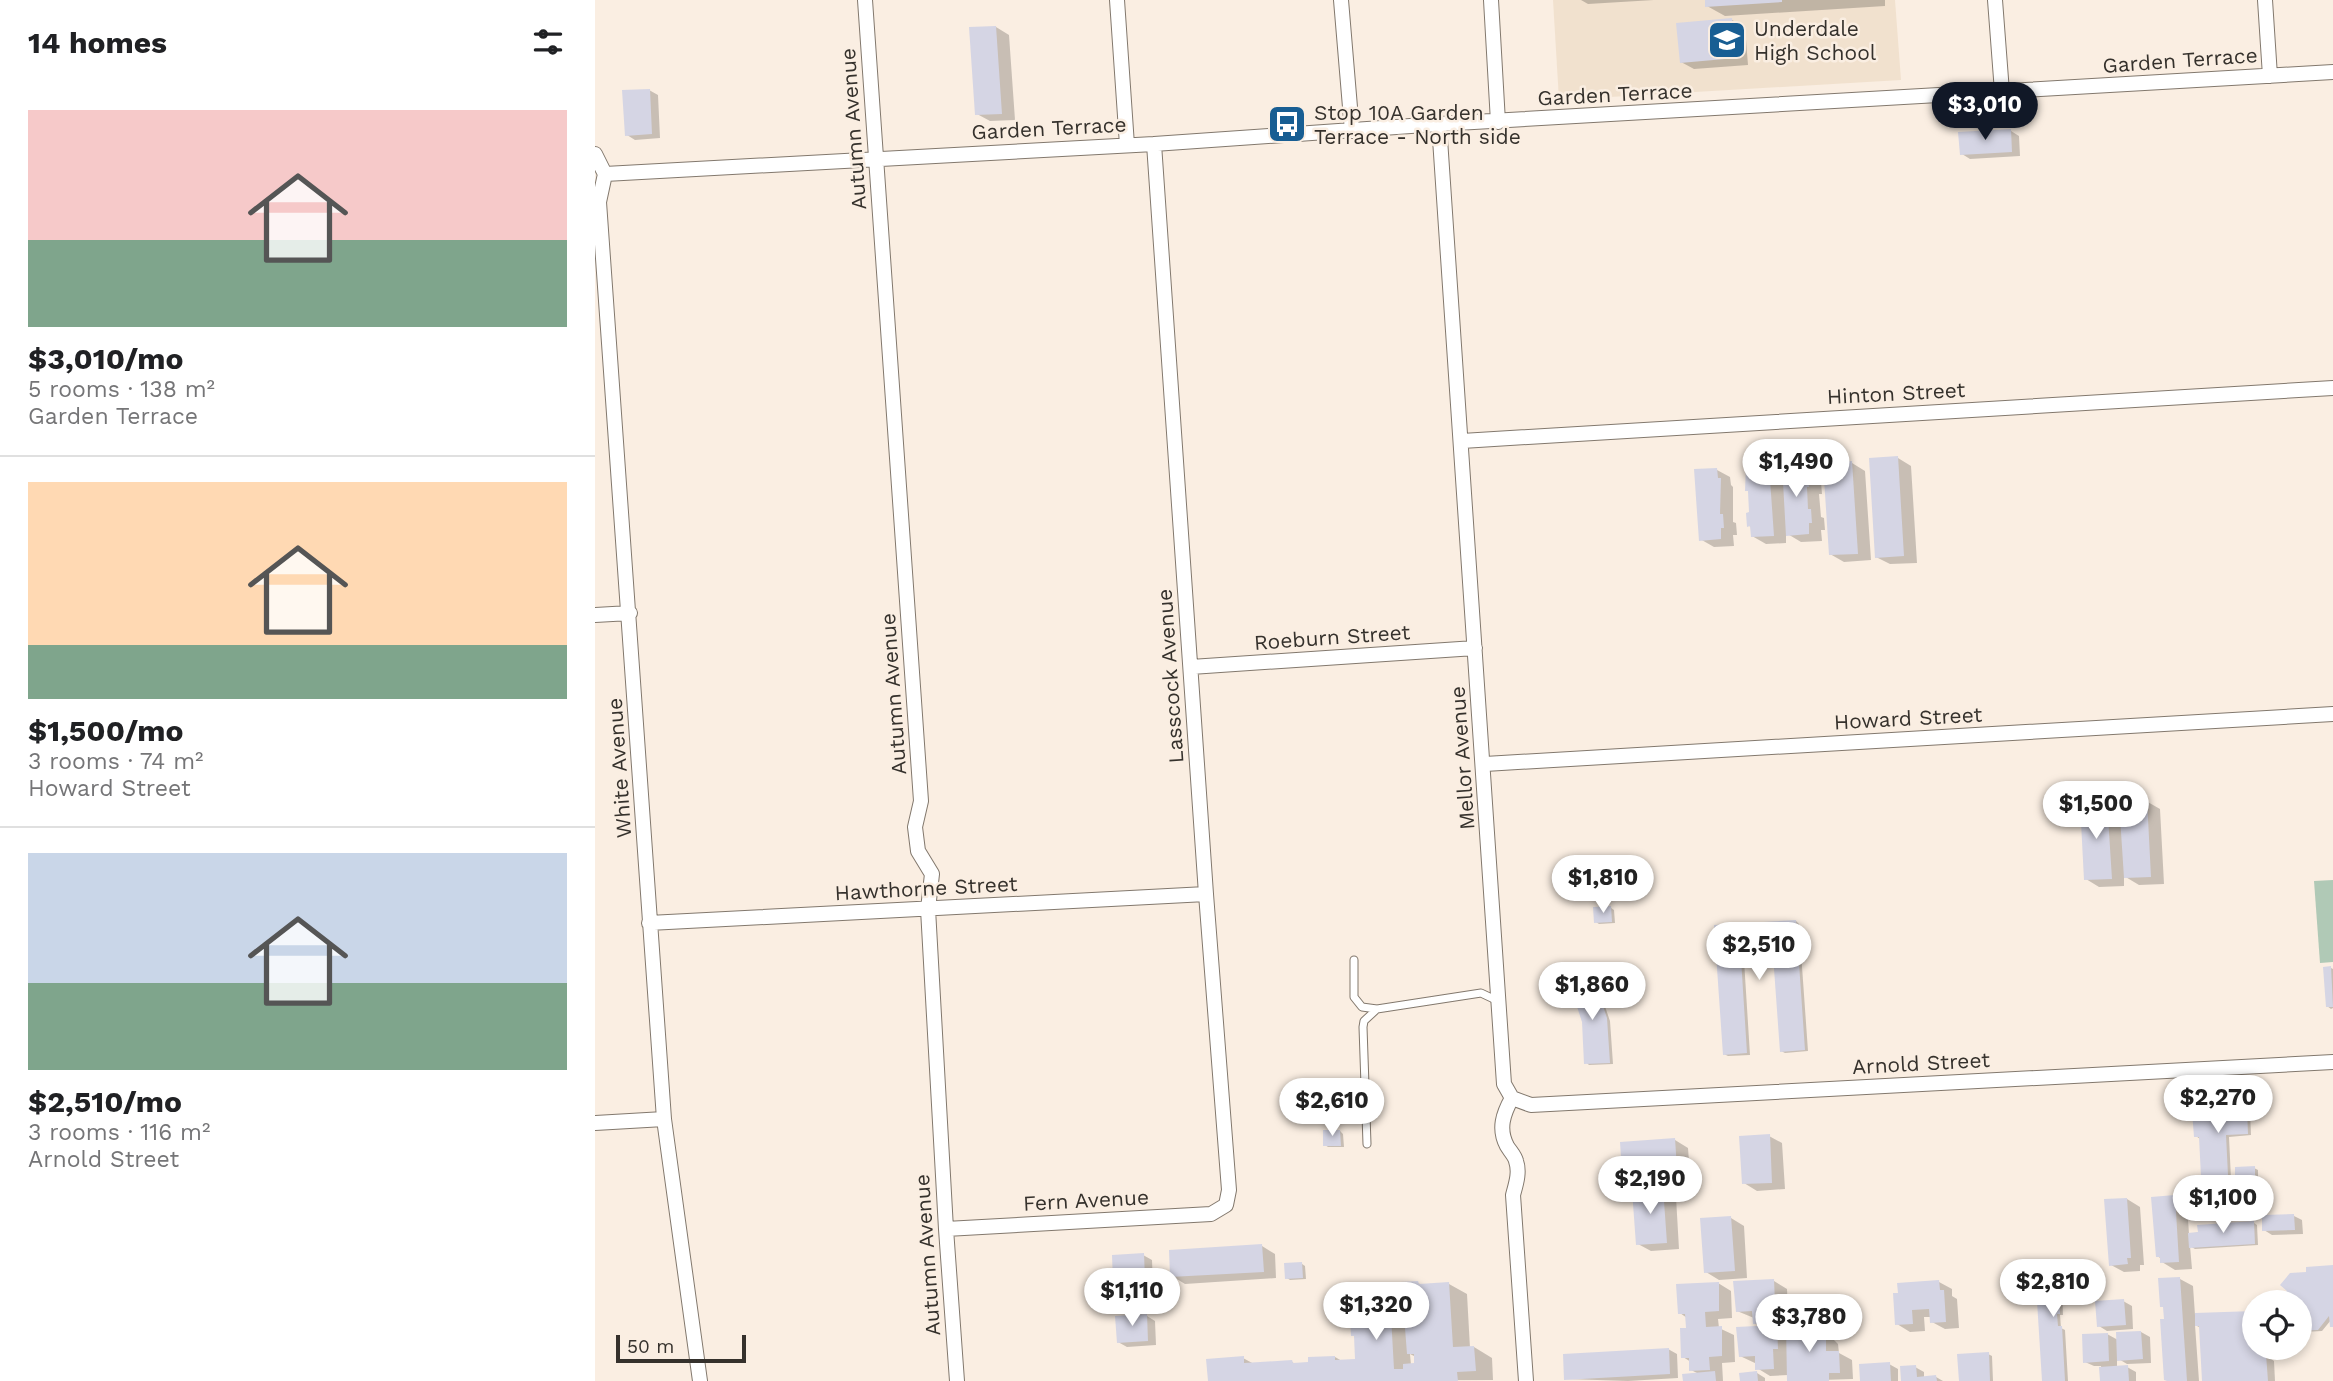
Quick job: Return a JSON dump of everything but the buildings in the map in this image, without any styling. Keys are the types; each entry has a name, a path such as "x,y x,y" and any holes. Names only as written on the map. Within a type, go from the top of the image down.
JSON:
{"street":[{"name":"Autumn Avenue","path":"865,0 921,801 915,827 918,850 932,874 929,909 957,1381"},
{"path":"1117,0 1127,145"},
{"path":"1341,0 1352,131"},
{"path":"1491,0 1498,122"},
{"path":"1995,0 2002,92"},
{"path":"2265,0 2270,76"},
{"name":"Garden Terrace","path":"605,174 1154,144 1439,124 2333,72"},
{"name":"Mellor Avenue","path":"1439,124 1485,764 1504,1084 1512,1098"},
{"name":"Lasscock Avenue","path":"1154,144 1229,1190 1226,1205"},
{"path":"595,154 605,174"},
{"name":"White Avenue","path":"605,174 599,202 664,1119 700,1381"},
{"name":"Hinton Street","path":"1462,441 2333,388"},
{"path":"595,615 630,613"},
{"name":"Roeburn Street","path":"1191,667 1475,648"},
{"name":"Howard Street","path":"1485,764 2333,714"},
{"name":"Hawthorne Street","path":"649,923 1206,894"},
{"name":"Arnold Street","path":"1512,1098 1531,1105 2333,1062"},
{"path":"1512,1098 1504,1111 1501,1126 1503,1137 1516,1161 1517,1179 1513,1195 1526,1381"},
{"path":"595,1123 664,1119"},
{"name":"Fern Avenue","path":"946,1229 1211,1214 1226,1205"}],"lane":[{"path":"1354,960 1354,997 1362,1007 1377,1009 1481,993 1499,1001"},
{"path":"1367,1144 1363,1027 1364,1021 1377,1009"}],"shaded area":[{"name":"Underdale High School","path":"1553,0 1895,0 1901,80 1559,100"}],"green space":[{"path":"2333,880 2333,962 2320,963 2314,881"}],"place":[{"name":"Underdale High School","path":"1727,40"},
{"name":"Stop 10A Garden Terrace - North side","path":"1287,124"}]}
